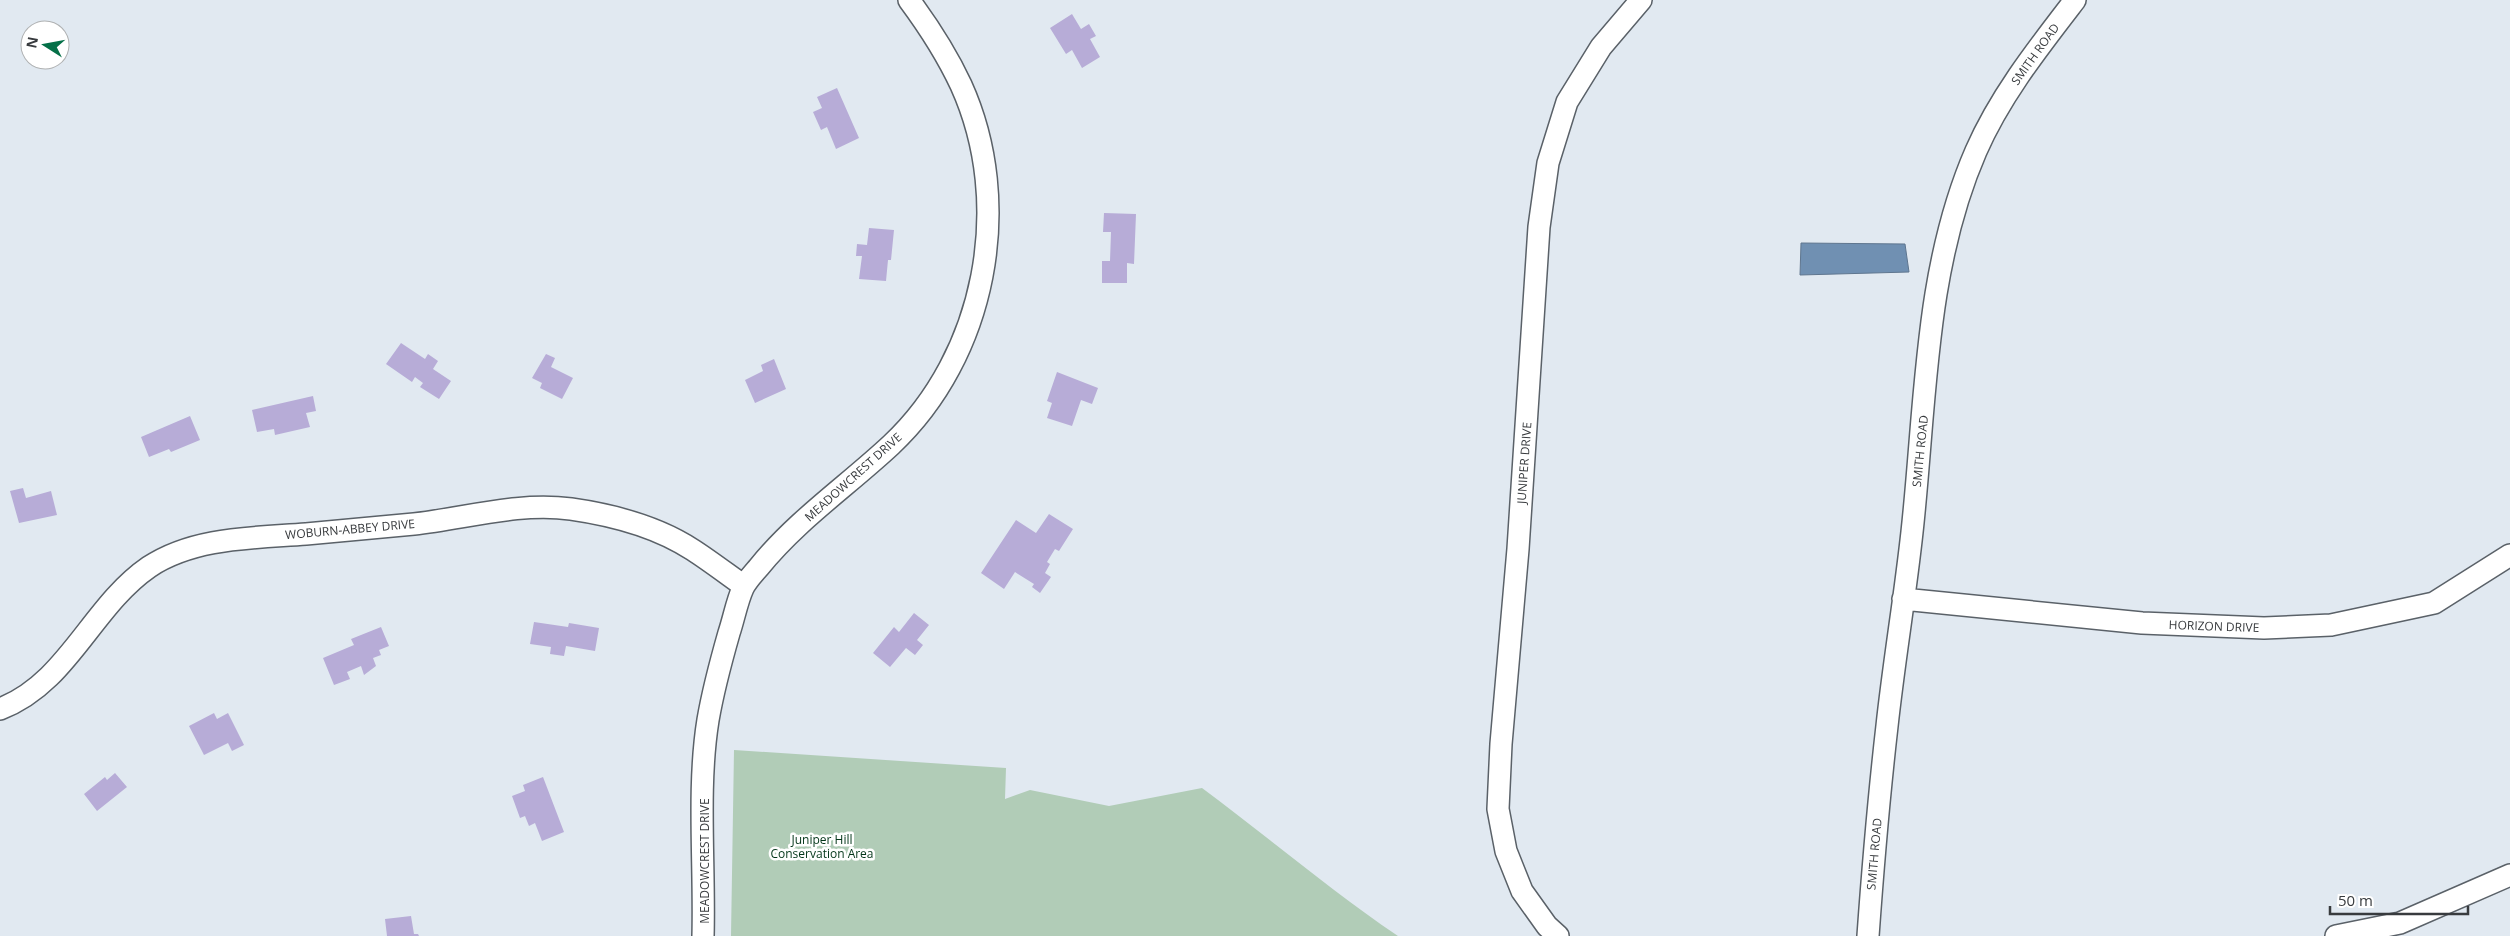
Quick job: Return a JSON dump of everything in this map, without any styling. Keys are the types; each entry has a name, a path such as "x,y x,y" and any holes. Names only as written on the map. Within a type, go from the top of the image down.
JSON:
{"street":[{"name":"MEADOWCREST DRIVE","path":"703,936 704,786 708,721 722,657 744,586 768,557 798,526 894,443 945,378 965,338 983,273 989,212 981,148 962,86 929,28 909,0"},
{"name":"JUNIPER DRIVE","path":"1558,936 1547,926 1522,891 1506,851 1498,809 1501,744 1518,550 1539,227 1548,163 1568,102 1601,47 1641,0"},
{"name":"SMITH ROAD","path":"1868,936 1887,726 1912,534 1930,341 1939,276 1955,214 1976,152 2006,94 2075,0"},
{"name":"WOBURN-ABBEY DRIVE","path":"0,709 15,703 34,691 64,662 117,593 150,567 189,549 232,539 360,530 530,507 572,509 634,523 654,530 692,549 744,586"},
{"name":"HORIZON DRIVE","path":"1903,599 2162,624 2264,628 2332,625 2434,603 2510,555"},
{"path":"2336,936 2400,923 2510,875"}],"green space":[{"name":"Juniper Hill Conservation Area","path":"734,750 1006,768 1005,799 1030,790 1109,806 1202,788 1398,936 731,936"}],"water":[{"path":"1801,243 1905,244 1909,272 1800,275"}],"building":[{"path":"1072,14 1081,29 1089,24 1096,36 1090,39 1100,57 1082,68 1072,50 1066,54 1050,28"},
{"path":"837,88 859,138 836,149 827,127 821,130 813,112 822,108 817,97"},
{"path":"1104,213 1136,214 1134,264 1127,263 1127,283 1102,283 1102,261 1110,261 1111,232 1103,232"},
{"path":"869,228 894,230 891,260 888,260 886,281 859,279 862,256 856,256 857,244 867,245"},
{"path":"401,343 425,359 428,354 438,361 433,369 451,381 439,399 420,387 423,383 415,377 412,382 386,364"},
{"path":"546,354 555,358 551,367 573,378 562,399 540,388 542,383 532,378"},
{"path":"774,359 786,389 755,403 745,380 763,371 761,365"},
{"path":"1057,372 1098,388 1092,404 1081,400 1072,426 1047,418 1052,403 1047,401"},
{"path":"313,396 316,411 306,413 310,427 275,435 274,429 257,432 252,410"},
{"path":"190,416 200,440 171,452 169,449 149,457 141,437"},
{"path":"23,488 26,498 51,491 57,515 19,523 10,491"},
{"path":"1049,514 1073,529 1059,551 1055,549 1047,562 1050,564 1045,573 1051,577 1040,593 1032,587 1034,584 1015,572 1004,589 981,573 1016,520 1036,533"},
{"path":"914,613 929,625 917,640 923,645 915,655 906,648 890,667 873,653 894,627 899,632"},
{"path":"534,622 568,627 569,623 599,628 595,651 566,646 564,656 550,654 551,647 530,644"},
{"path":"381,627 389,646 379,650 381,655 373,658 376,666 364,675 361,666 347,672 350,679 334,685 323,658 354,645 351,639"},
{"path":"214,713 217,719 228,713 244,745 232,751 228,743 204,755 189,726"},
{"path":"115,773 127,787 97,811 84,794 105,777 107,780"},
{"path":"543,777 564,832 542,841 535,823 529,826 525,816 520,818 512,796 525,791 523,785"},
{"path":"411,916 414,934 419,936 387,936 385,919"}]}
